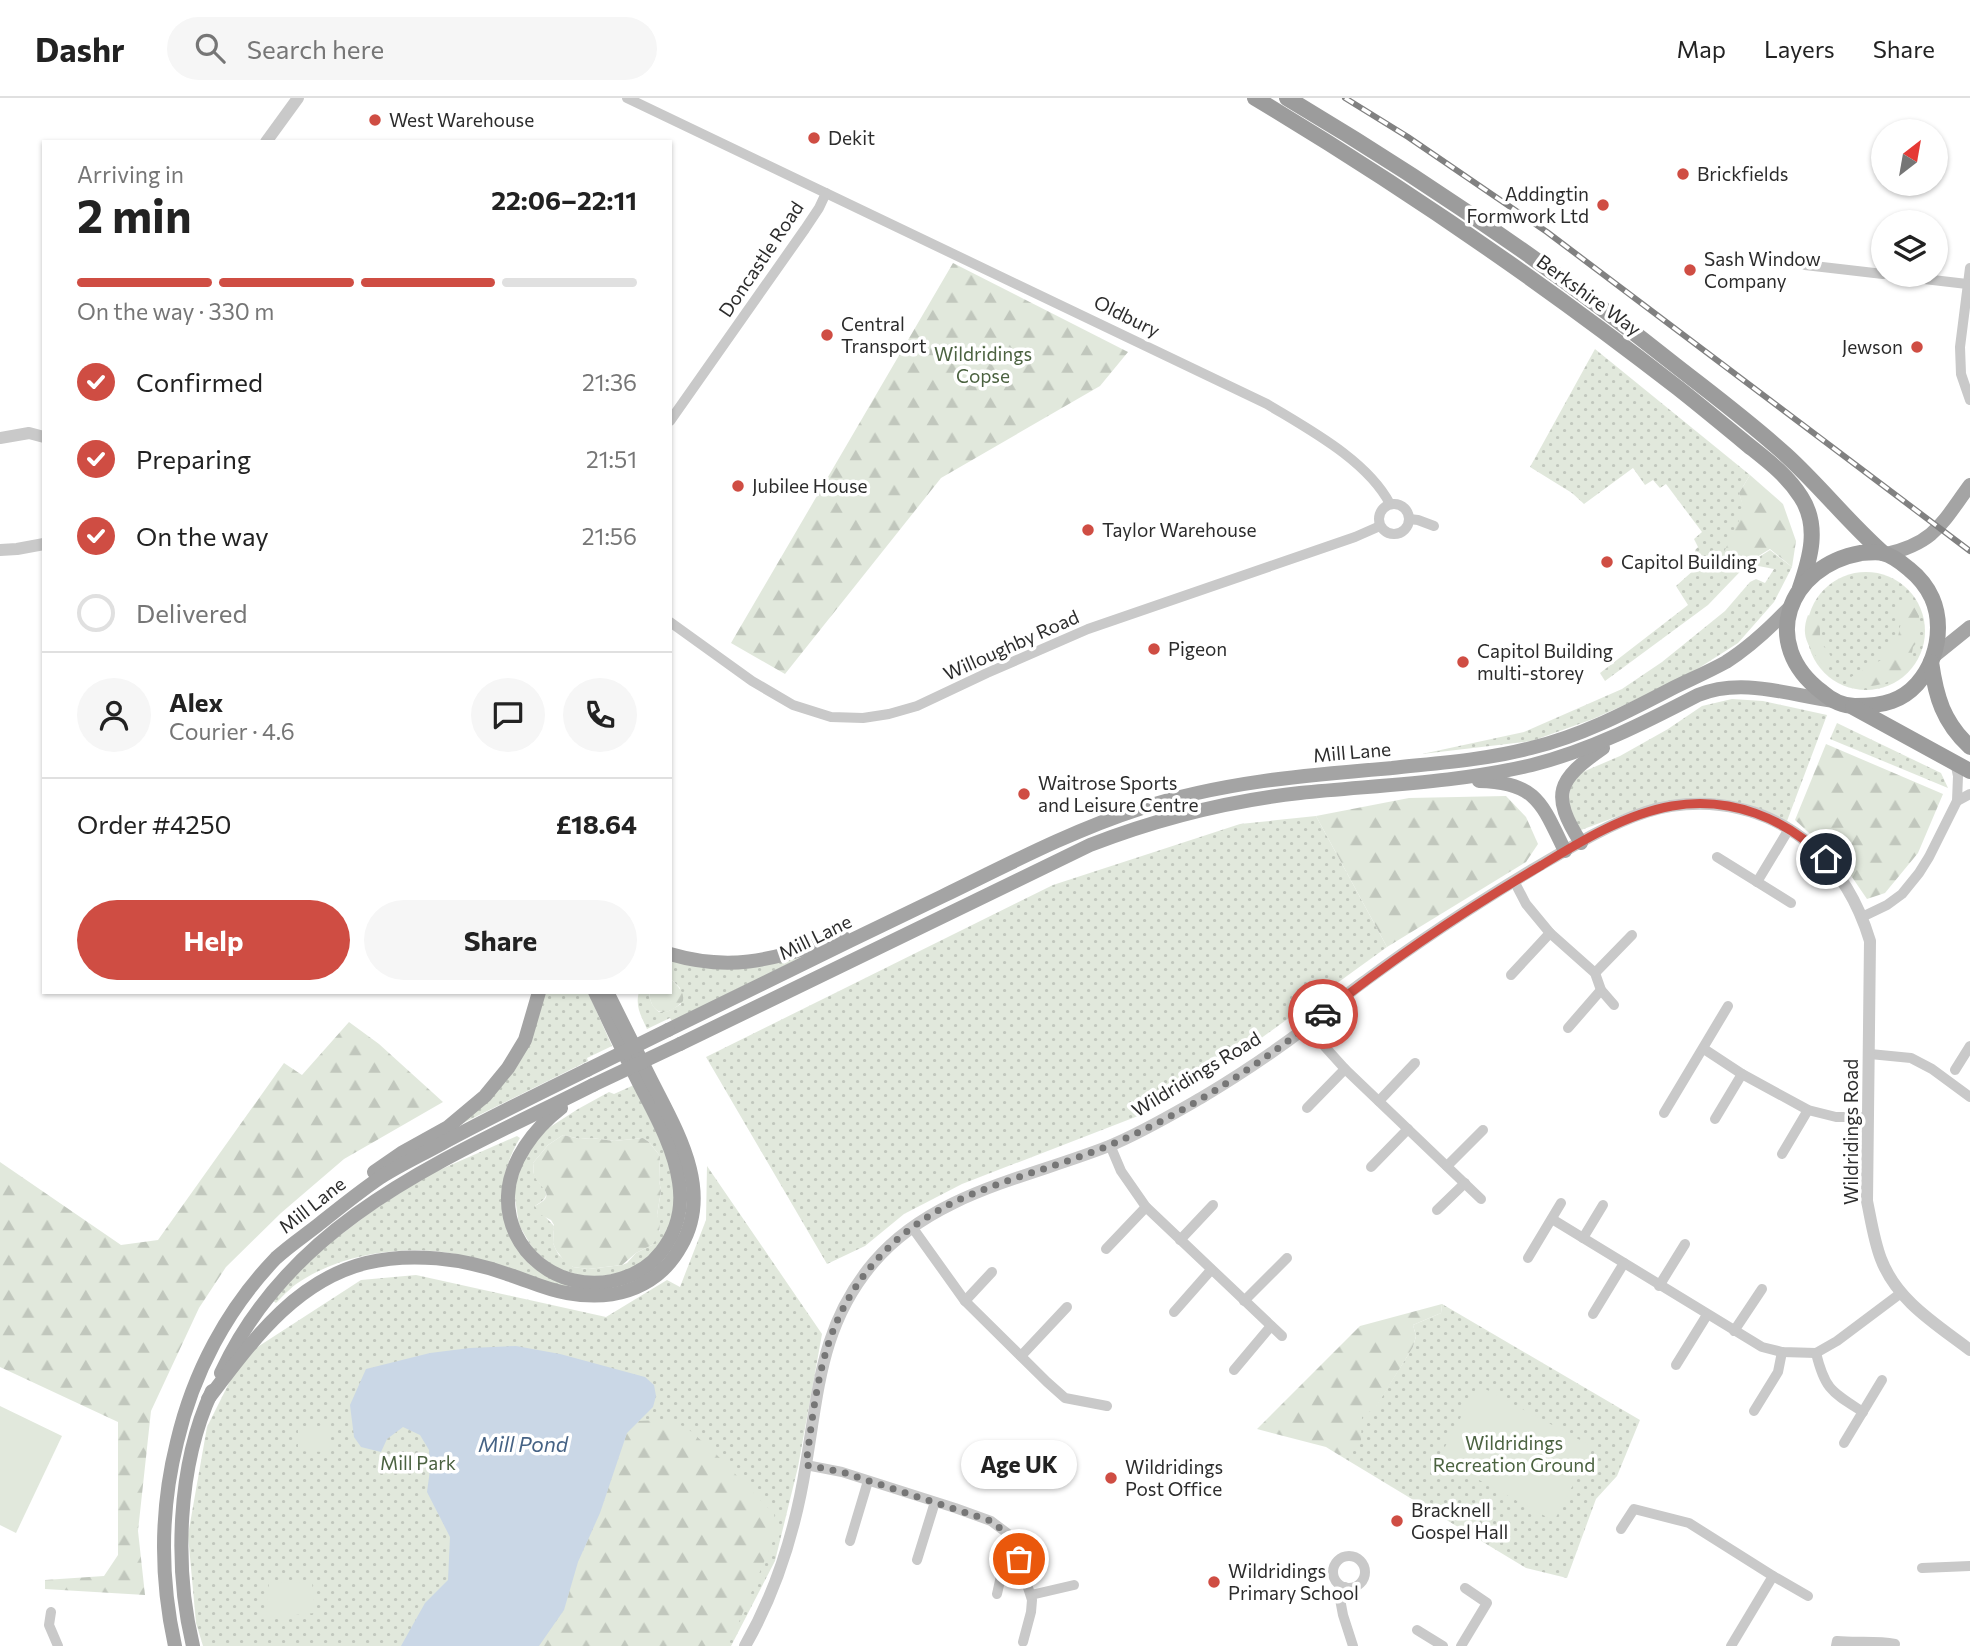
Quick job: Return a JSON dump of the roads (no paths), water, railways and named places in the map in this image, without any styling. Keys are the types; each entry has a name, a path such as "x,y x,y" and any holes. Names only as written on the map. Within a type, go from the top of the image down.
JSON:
{"highway":[{"name":"Berkshire Way","path":"1255,98 1367,166 1526,274 1641,359 1776,467 1807,507 1812,537 1809,559 1800,588"},
{"name":"Berkshire Way","path":"1287,98 1421,181 1629,328 1786,455 1857,530 1884,554"},
{"path":"1970,747 1955,733 1945,716 1937,693 1932,659 1938,620 1932,598 1916,575 1884,554 1861,553 1833,561 1818,570 1800,588 1791,606 1787,628 1793,658 1809,681 1844,704 1970,771"},
{"path":"1844,704 1892,701 1918,682 1932,659"}],"main road":[{"path":"1884,554 1908,548 1930,537 1970,483"},
{"name":"Mill Lane","path":"175,1646 166,1600 163,1532 178,1435 195,1383 218,1335 245,1295 279,1256 384,1175 489,1118 1063,838 1139,809 1219,788 1269,780 1442,764 1539,746 1582,732 1631,711 1724,663 1791,606"},
{"path":"1932,659 1970,626"},
{"name":"Mill Lane","path":"193,1646 180,1563 182,1518 193,1449 208,1399 230,1353 253,1317 292,1268 373,1202 430,1168 1024,876 1124,832 1186,814 1258,799 1440,780 1531,765 1624,733 1698,695 1724,688 1765,689 1844,704"},
{"path":"1581,843 1568,823 1562,807 1564,786 1571,773 1582,762 1624,733"},
{"path":"1440,780 1489,782 1520,787 1534,796 1543,807 1565,851"},
{"path":"672,954 716,963 754,962 879,927"},
{"path":"279,1256 309,1222 369,1175 402,1152 448,1127 485,1096 508,1068 525,1040 538,994"},
{"path":"589,1088 543,1123 525,1148 511,1177 508,1206 517,1237 534,1260 569,1280 599,1283 634,1274 660,1254 677,1224 681,1192 676,1167 658,1121 596,994"},
{"path":"208,1399 250,1345 287,1305 334,1275 365,1263 411,1258 460,1261 491,1268 564,1293 593,1297 615,1295 636,1288 662,1271 677,1254 688,1231 694,1207 693,1182 674,1126 608,994"}],"street":[{"path":"267,140 298,98"},
{"name":"Doncastle Road","path":"627,98 826,193 805,229 672,418"},
{"name":"Oldbury","path":"826,193 1267,404 1320,437 1365,471 1390,504"},
{"path":"1805,265 1871,273"},
{"path":"1970,268 1960,347 1961,374 1970,400"},
{"path":"1948,282 1967,284"},
{"path":"0,438 40,433"},
{"path":"1390,504 1404,507 1409,519 1405,529 1397,534 1387,533 1380,526 1378,516 1386,505 1390,504"},
{"path":"1409,519 1434,526"},
{"name":"Willoughby Road","path":"672,623 752,681 793,705 831,717 863,718 917,706 1088,629 1380,526"},
{"path":"0,550 42,544"},
{"path":"1862,917 1887,905 1909,887 1936,845 1957,802 1958,776 1955,762"},
{"path":"1957,802 1970,794"},
{"name":"Wildridings Road","path":"745,1646 772,1592 792,1532 825,1352 854,1290 891,1244 933,1213 966,1197 1110,1145 1203,1097 1307,1027 1428,935 1565,851 1648,811 1687,804 1739,808 1767,817 1814,847 1845,886 1862,917 1870,941 1867,1201 1872,1225 1881,1258 1901,1293 1915,1308 1970,1350"},
{"path":"1757,882 1789,829"},
{"path":"1717,857 1791,903"},
{"path":"1514,881 1526,904 1550,933 1595,973 1601,990 1614,1005"},
{"path":"1511,975 1550,933"},
{"path":"1595,973 1632,935"},
{"path":"1568,1028 1601,990"},
{"path":"1664,1113 1728,1006"},
{"path":"1307,1027 1345,1069 1481,1199"},
{"path":"1955,1070 1970,1046"},
{"path":"1704,1049 1742,1074 1808,1110 1836,1117 1868,1117"},
{"path":"1870,1054 1911,1058 1932,1069 1970,1097"},
{"path":"1379,1101 1415,1063"},
{"path":"1307,1108 1345,1069"},
{"path":"1715,1119 1742,1074"},
{"path":"1782,1154 1808,1110"},
{"path":"1371,1167 1408,1129"},
{"path":"1447,1166 1483,1130"},
{"path":"1110,1145 1121,1171 1146,1206 1282,1336"},
{"path":"1437,1210 1465,1182"},
{"path":"1528,1258 1561,1203"},
{"path":"1180,1240 1213,1205"},
{"path":"1583,1238 1603,1205"},
{"path":"1106,1249 1146,1206"},
{"path":"1552,1219 1734,1331 1762,1347 1782,1352 1815,1353 1836,1341 1901,1293"},
{"path":"912,1227 965,1301 1065,1398 1107,1406"},
{"path":"1659,1286 1685,1244"},
{"path":"1244,1301 1287,1258"},
{"path":"1593,1314 1624,1263"},
{"path":"1174,1312 1211,1270"},
{"path":"965,1301 992,1272"},
{"path":"1734,1331 1762,1289"},
{"path":"1021,1356 1067,1307"},
{"path":"1676,1365 1707,1315"},
{"path":"1234,1370 1271,1326"},
{"path":"1754,1411 1779,1372 1782,1352"},
{"path":"1815,1353 1821,1374 1833,1393 1863,1412"},
{"path":"1844,1443 1882,1380"},
{"path":"806,1465 842,1472 935,1502 991,1521 1007,1533 1014,1544 1031,1595 1031,1612 1023,1642"},
{"path":"850,1541 869,1481"},
{"path":"917,1560 935,1502"},
{"path":"1622,1529 1634,1509 1689,1523 1808,1595"},
{"path":"997,1594 1001,1576 1019,1559"},
{"path":"1922,1568 1970,1566"},
{"path":"1731,1646 1773,1576"},
{"path":"1031,1595 1074,1585"},
{"path":"1345,1587 1340,1599 1353,1646"},
{"path":"1461,1646 1487,1603 1465,1588"},
{"path":"51,1612 49,1625 58,1646"},
{"path":"1417,1630 1438,1645"},
{"path":"1836,1646 1837,1641 1895,1644"}],"water":[{"name":"Mill Pond","path":"516,1346 560,1354 645,1377 654,1385 656,1396 653,1407 627,1433 600,1513 578,1562 564,1610 539,1646 401,1646 425,1603 448,1580 450,1537 427,1492 429,1450 420,1435 403,1427 387,1439 381,1452 361,1447 354,1437 350,1405 366,1369 430,1353"}],"railway":[{"path":"1345,98 1408,137 1547,232 1970,551"}],"place":[{"name":"West Warehouse","path":"375,120"},
{"name":"Dekit","path":"814,138"},
{"name":"Brickfields","path":"1683,174"},
{"name":"Addingtin Formwork Ltd","path":"1603,205"},
{"name":"Sash Window Company","path":"1690,270"},
{"name":"Central Transport","path":"827,335"},
{"name":"Jewson","path":"1917,347"},
{"name":"Jubilee House","path":"738,486"},
{"name":"Taylor Warehouse","path":"1088,530"},
{"name":"Capitol Building","path":"1607,562"},
{"name":"Pigeon","path":"1154,649"},
{"name":"Capitol Building multi-storey","path":"1463,662"},
{"name":"Waitrose Sports and Leisure Centre","path":"1024,794"},
{"name":"Wildridings Post Office","path":"1111,1478"},
{"name":"Bracknell Gospel Hall","path":"1397,1521"},
{"name":"Age UK","path":"1019,1559"},
{"name":"Wildridings Primary School","path":"1214,1582"}],"park label":[{"name":"Wildridings Copse","path":"983,365"},
{"name":"Wildridings Recreation Ground","path":"1514,1454"},
{"name":"Mill Park","path":"418,1463"}]}
